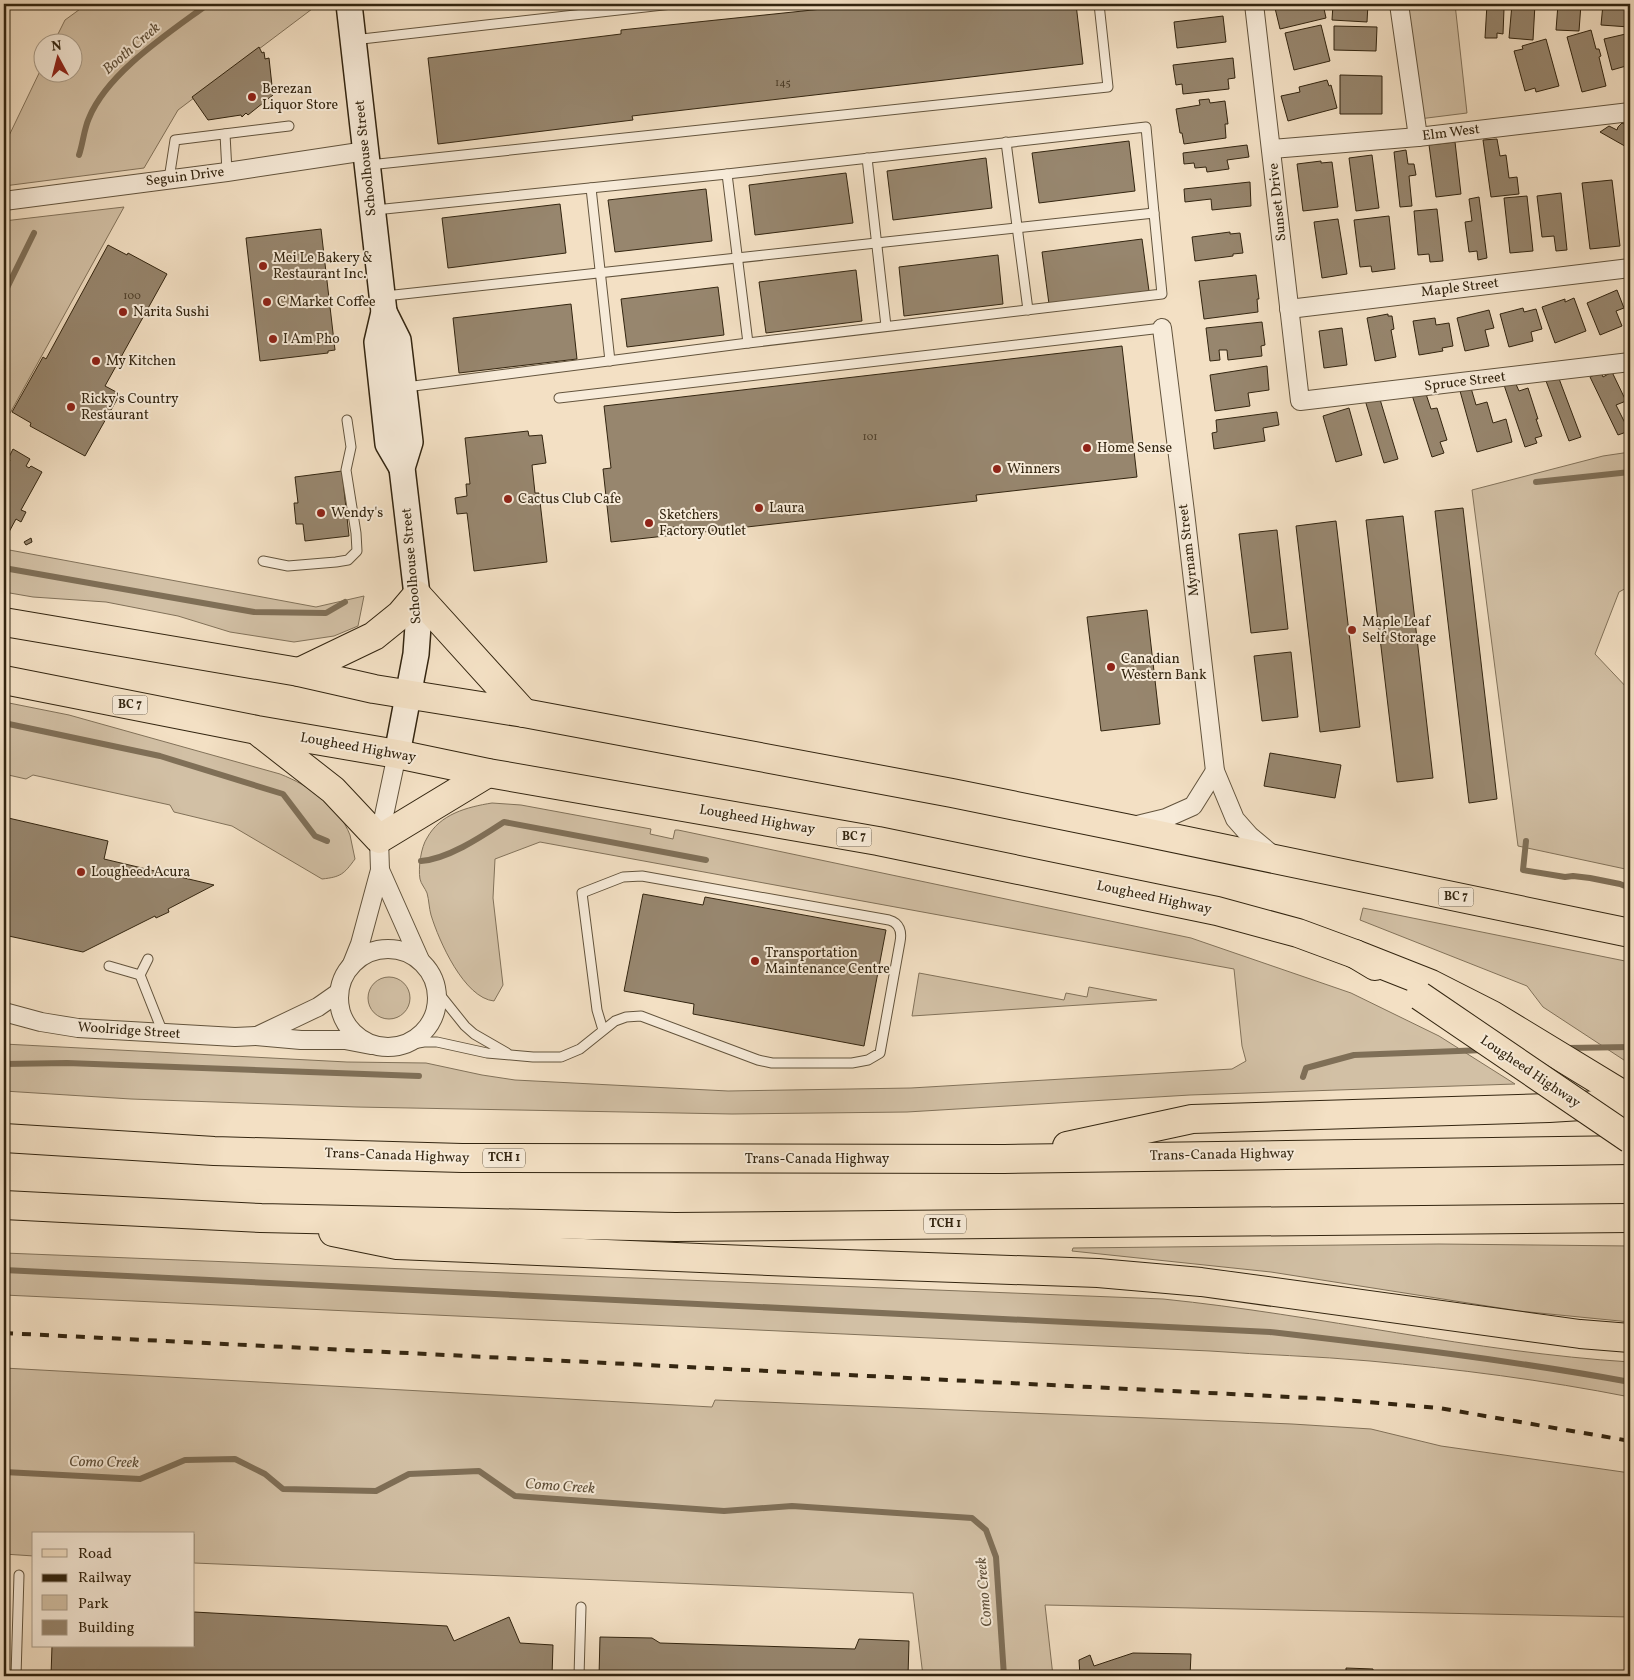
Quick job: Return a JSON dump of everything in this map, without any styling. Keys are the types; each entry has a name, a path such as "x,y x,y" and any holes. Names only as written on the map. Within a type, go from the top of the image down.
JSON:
{"main road":[{"name":"Schoolhouse Street","path":"349,4 383,304 377,342 388,444 402,468 417,595 418,626 416,654 397,754"},
{"name":"Schoolhouse Street","path":"383,304 398,340 404,387 410,442 402,468"},
{"path":"299,672 374,636 400,615 417,595 524,713"},
{"name":"BC 7","path":"4,622 299,672 408,694 524,713 943,792 1630,933"},
{"name":"Lougheed Highway","path":"4,680 488,773 878,841 1198,907 1298,933 1355,954 1630,1139"},
{"path":"257,730 333,790 379,839 488,773"},
{"path":"1355,954 1450,994 1492,1015 1630,1099"},
{"path":"1004,1159 1192,1119 1539,1109 1630,1103"},
{"name":"Trans-Canada Highway","path":"4,1138 214,1151 462,1158 1004,1159 1630,1150"},
{"name":"TCH 1","path":"4,1204 261,1218 675,1227 1630,1218"},
{"path":"261,1218 397,1245 1117,1275 1201,1282 1570,1332 1630,1338"}],"street":[{"name":"Sunset Drive","path":"1254,4 1300,401"},
{"path":"1400,4 1418,137"},
{"name":"Elm West","path":"1272,149 1418,137 1630,112"},
{"name":"Seguin Drive","path":"4,201 227,172 367,158"},
{"name":"Maple Street","path":"1289,309 1630,268"},
{"name":"Myrnam Street","path":"1162,328 1215,771 1235,819 1250,836 1281,861"},
{"name":"Spruce Street","path":"1300,401 1630,362"},
{"name":"Schoolhouse Street","path":"352,964 360,944 380,870 379,839 397,754"},
{"path":"1125,828 1166,818 1193,806 1215,771"},
{"name":"Schoolhouse Street","path":"380,870 420,960"},
{"path":"392,949 407,952 420,960 428,968 434,979 437,991 437,1007 431,1023 421,1036 395,1048 370,1045 356,1037 345,1024 339,1009 338,993 343,978 352,964 364,955 377,950 392,949"},
{"name":"Woolridge Street","path":"256,1036 318,1007 338,993"},
{"name":"Woolridge Street","path":"4,1012 28,1019 78,1028 235,1037 256,1036 301,1040 345,1040 370,1045"}],"lane":[{"path":"353,40 672,4"},
{"path":"367,158 1108,87 1099,4"},
{"path":"169,179 175,140 289,126"},
{"path":"372,210 727,174 1146,127 1162,294 886,326 404,387"},
{"path":"225,134 227,172"},
{"path":"1006,142 1028,310"},
{"path":"866,158 886,326"},
{"path":"727,174 748,343"},
{"path":"591,188 610,361"},
{"path":"383,304 600,273 1154,213"},
{"path":"559,398 1162,328"},
{"path":"263,562 288,566 336,562 348,560 356,551 356,533 346,470 351,447 347,420"},
{"path":"407,1044 437,1042 487,1053 533,1057 561,1057 580,1049 615,1021 626,1017 641,1016 758,1060 787,1064 852,1063 868,1060 880,1053 901,933 898,926 889,920 642,876 623,877 582,893 597,1010 603,1030"},
{"path":"148,959 140,975 163,1033"},
{"path":"109,966 140,975"},
{"path":"437,991 465,1026 474,1034 509,1054"},
{"path":"16,1676 19,1575"},
{"path":"579,1676 581,1607"}],"green space":[{"path":"87,4 316,4 316,6 178,110 144,168 4,186 5,144 35,82 82,82 82,32 59,32 65,20"},
{"path":"1407,4 1455,4 1467,113 1419,119"},
{"path":"124,207 4,424 4,221"},
{"path":"1630,452 1630,586 1619,592 1595,654 1630,691 1630,870 1518,846 1472,490 1603,456"},
{"path":"4,549 316,607 364,596 358,626 334,636 294,642 230,632 178,616 106,602 33,597 4,592"},
{"path":"4,702 69,715 280,774 302,784 322,798 338,814 350,835 355,859 342,874 322,879 232,826 174,812 170,805 33,775 26,779 4,774"},
{"path":"492,803 521,805 651,829 650,834 673,839 675,830 678,830 1191,938 1351,993 1439,1036 1515,1084 1190,1095 907,1112 732,1114 356,1107 131,1099 4,1091 4,1044 347,1062 426,1063 515,1080 728,1091 911,1088 1232,1069 1246,1061 1242,1046 1234,969 540,842 495,859 493,898 503,985 494,1001 483,998 473,990 454,967 440,939 431,915 427,893 421,883 419,869 425,842 439,823 455,813"},
{"path":"1363,908 1630,962 1630,1064 1543,1007 1527,986 1360,920"},
{"path":"919,973 1064,1000 1066,993 1087,997 1089,987 1157,1000 912,1016"},
{"path":"393,977 401,980 407,986 410,998 407,1010 401,1016 385,1019 377,1016 371,1010 368,994 371,986 377,980"},
{"path":"1439,1244 1630,1246 1630,1322 1519,1311 1271,1272 1072,1251 1073,1248"},
{"path":"4,1253 1163,1299 1280,1314 1513,1350 1630,1362 1630,1397 1565,1385 1468,1371 1330,1358 4,1295"},
{"path":"4,1368 712,1407 715,1400 1292,1424 1371,1429 1441,1446 1630,1473 1630,1617 1045,1605 1053,1676 923,1676 913,1593 195,1563 195,1532 32,1532 32,1556 4,1554"}],"building":[{"path":"870,4 1076,4 1083,64 632,116 633,120 438,144 428,58 621,34 621,30"},
{"path":"1274,4 1323,4 1326,18 1280,29"},
{"path":"1333,4 1368,4 1367,22 1332,20"},
{"path":"1487,4 1503,4 1503,34 1497,33 1497,38 1485,38"},
{"path":"1512,4 1535,4 1533,40 1509,38"},
{"path":"1558,4 1581,4 1579,31 1556,30"},
{"path":"1603,4 1630,4 1629,27 1601,25"},
{"path":"1223,16 1226,42 1177,48 1174,22"},
{"path":"1321,25 1330,61 1294,70 1285,33"},
{"path":"1334,26 1377,27 1376,51 1334,50"},
{"path":"1591,30 1596,49 1599,49 1601,56 1599,57 1606,86 1582,92 1567,37"},
{"path":"1630,33 1629,79 1626,66 1612,70 1604,39"},
{"path":"1546,39 1559,86 1536,92 1535,88 1525,91 1514,51 1523,49 1522,46"},
{"path":"259,47 262,53 264,52 265,59 269,58 273,95 248,115 246,113 242,117 241,115 208,120 192,97"},
{"path":"1233,58 1235,78 1228,79 1229,89 1183,94 1182,84 1176,85 1173,65"},
{"path":"1340,75 1382,76 1382,114 1340,114"},
{"path":"1327,80 1329,86 1331,85 1337,108 1288,121 1281,96 1300,92 1299,87"},
{"path":"1209,99 1210,103 1225,101 1228,124 1225,124 1226,138 1184,144 1176,109 1200,105 1199,100"},
{"path":"1622,123 1630,127 1630,149 1600,132 1609,126 1617,130"},
{"path":"1497,139 1500,156 1506,155 1509,178 1517,177 1519,194 1491,197 1483,140"},
{"path":"1129,141 1135,191 1039,203 1032,153"},
{"path":"1455,142 1461,194 1436,197 1429,145"},
{"path":"1247,145 1249,157 1227,160 1229,169 1207,172 1206,167 1195,168 1194,163 1184,164 1183,153"},
{"path":"1406,150 1408,164 1414,164 1416,175 1409,176 1412,206 1400,207 1394,152"},
{"path":"1372,155 1379,208 1356,211 1349,158"},
{"path":"986,158 992,208 893,220 887,171"},
{"path":"1321,161 1321,163 1332,162 1338,207 1303,211 1297,164"},
{"path":"846,173 853,223 755,235 749,185"},
{"path":"1612,180 1620,246 1590,249 1582,183"},
{"path":"1250,182 1251,206 1212,210 1211,199 1185,202 1184,189"},
{"path":"706,189 712,241 615,252 608,200"},
{"path":"1561,193 1567,250 1556,251 1554,236 1542,237 1537,196"},
{"path":"1527,196 1533,251 1510,253 1504,198"},
{"path":"1479,197 1487,258 1478,260 1477,251 1469,252 1465,222 1472,221 1469,199"},
{"path":"560,204 566,253 448,268 442,218"},
{"path":"1437,209 1443,261 1430,262 1429,254 1418,255 1414,211"},
{"path":"1389,216 1395,269 1372,272 1371,266 1360,267 1354,220"},
{"path":"1338,219 1347,274 1322,278 1314,222"},
{"path":"321,229 335,350 328,351 328,353 260,361 246,238"},
{"path":"1230,232 1230,234 1240,233 1243,253 1195,261 1192,237"},
{"path":"1142,239 1149,291 1049,304 1042,252"},
{"path":"108,245 127,255 128,253 167,274 105,386 120,394 85,456 30,426 31,423 12,412 43,357 46,359"},
{"path":"998,255 1003,304 904,316 899,267"},
{"path":"856,270 862,321 766,333 759,282"},
{"path":"1256,275 1259,299 1257,299 1258,312 1204,319 1199,281"},
{"path":"1630,286 1630,301 1625,289"},
{"path":"718,287 724,335 627,347 621,299"},
{"path":"1617,290 1624,308 1616,311 1622,326 1600,335 1587,303"},
{"path":"1574,298 1586,331 1555,343 1542,307"},
{"path":"571,304 577,359 459,373 453,318"},
{"path":"1523,308 1524,312 1536,309 1542,329 1531,332 1533,341 1509,347 1500,314"},
{"path":"1489,310 1494,328 1485,330 1489,346 1465,351 1457,318"},
{"path":"1388,314 1388,316 1392,316 1394,329 1391,330 1396,357 1375,361 1367,318"},
{"path":"1435,318 1436,325 1449,323 1453,346 1442,348 1443,351 1419,355 1413,321"},
{"path":"1262,322 1265,345 1261,346 1262,356 1228,360 1227,350 1219,350 1220,360 1210,361 1206,328"},
{"path":"1342,328 1347,365 1324,368 1319,331"},
{"path":"1122,346 1137,477 976,495 977,501 685,534 683,526 673,527 674,535 611,542 603,469 611,468 604,406"},
{"path":"1267,366 1269,390 1248,393 1250,406 1215,411 1210,375"},
{"path":"1601,372 1603,377 1612,372 1626,401 1616,405 1629,431 1618,435 1590,377"},
{"path":"1558,376 1581,437 1569,441 1546,381"},
{"path":"1515,382 1519,391 1528,388 1542,436 1535,438 1537,443 1525,447 1504,385"},
{"path":"1471,388 1476,405 1487,402 1493,423 1506,419 1512,442 1477,452 1460,391"},
{"path":"1425,391 1431,409 1437,408 1447,440 1440,442 1444,453 1432,457 1412,395"},
{"path":"1379,396 1398,459 1384,463 1365,400"},
{"path":"1349,408 1362,455 1336,462 1323,416"},
{"path":"1277,412 1279,425 1263,428 1265,441 1214,449 1212,433 1217,432 1216,420"},
{"path":"528,431 529,436 542,435 546,463 532,465 535,493 539,493 547,562 474,571 467,513 457,514 455,498 467,496 466,484 470,484 465,438"},
{"path":"13,449 30,459 26,466 29,468 31,466 42,472 21,510 26,512 21,522 16,519 9,532 4,530 4,472"},
{"name":"Wendy's","path":"342,471 349,536 305,541 303,524 296,524 294,503 298,503 295,477"},
{"path":"1463,508 1497,799 1469,803 1435,511"},
{"path":"1403,516 1433,778 1397,782 1366,520"},
{"path":"1336,521 1360,727 1320,732 1296,526"},
{"path":"1277,530 1288,629 1251,633 1239,534"},
{"path":"31,538 32,542 26,545 24,542"},
{"path":"1147,610 1160,724 1101,731 1087,617"},
{"path":"1291,652 1298,717 1262,721 1254,656"},
{"path":"1270,753 1341,765 1335,798 1264,786"},
{"name":"Lougheed Acura","path":"4,817 108,841 104,859 214,885 168,909 169,912 156,918 155,916 83,952 4,935"},
{"name":"Transportation Maintenance Centre","path":"643,894 703,905 705,897 886,930 864,1046 693,1014 694,1004 624,991"},
{"path":"195,1612 447,1626 454,1641 509,1617 520,1643 553,1645 552,1676 51,1676 52,1648 195,1648"},
{"path":"600,1637 652,1638 660,1643 855,1649 859,1639 909,1641 908,1676 599,1676"},
{"path":"1133,1653 1191,1654 1190,1676 1080,1676 1079,1660 1090,1655 1094,1666"},
{"path":"1346,1668 1373,1669 1373,1676 1346,1676"}],"waterway":[{"name":"Booth Creek","path":"79,155 89,118 98,101 110,85 141,55 208,4"},
{"name":"Booth Creek","path":"4,294 34,233"},
{"path":"1536,482 1630,472"},
{"path":"4,568 254,612 326,613 345,602"},
{"path":"4,723 160,756 283,794 315,836 327,841"},
{"path":"421,861 453,852 504,822 706,860"},
{"path":"1526,841 1523,870 1565,877 1590,878 1630,888"},
{"path":"1567,1048 1630,1047"},
{"path":"1303,1077 1306,1068 1354,1055 1484,1050"},
{"path":"4,1064 67,1063 419,1076"},
{"path":"4,1270 1270,1332 1495,1360 1630,1382"},
{"name":"Como Creek","path":"4,1472 140,1479 185,1460 235,1459 265,1474 283,1489 376,1491 409,1474 479,1471 515,1496 724,1511 792,1506 972,1518 986,1530 996,1557 1004,1676"}],"railway":[{"path":"4,1333 1331,1399 1439,1408 1630,1441"}],"place":[{"name":"Berezan Liquor Store","path":"252,97"},
{"name":"Mei Le Bakery & Restaurant Inc.","path":"263,266"},
{"name":"C Market Coffee","path":"267,302"},
{"name":"Narita Sushi","path":"123,312"},
{"name":"I Am Pho","path":"273,339"},
{"name":"My Kitchen","path":"96,361"},
{"name":"Ricky's Country Restaurant","path":"71,407"},
{"name":"Home Sense","path":"1087,448"},
{"name":"Winners","path":"997,469"},
{"name":"Cactus Club Cafe","path":"508,499"},
{"name":"Laura","path":"759,508"},
{"name":"Wendy's","path":"321,513"},
{"name":"Sketchers Factory Outlet","path":"649,523"},
{"name":"Maple Leaf Self Storage","path":"1352,630"},
{"name":"Canadian Western Bank","path":"1111,667"},
{"name":"Lougheed Acura","path":"81,872"},
{"name":"Transportation Maintenance Centre","path":"755,961"}]}
